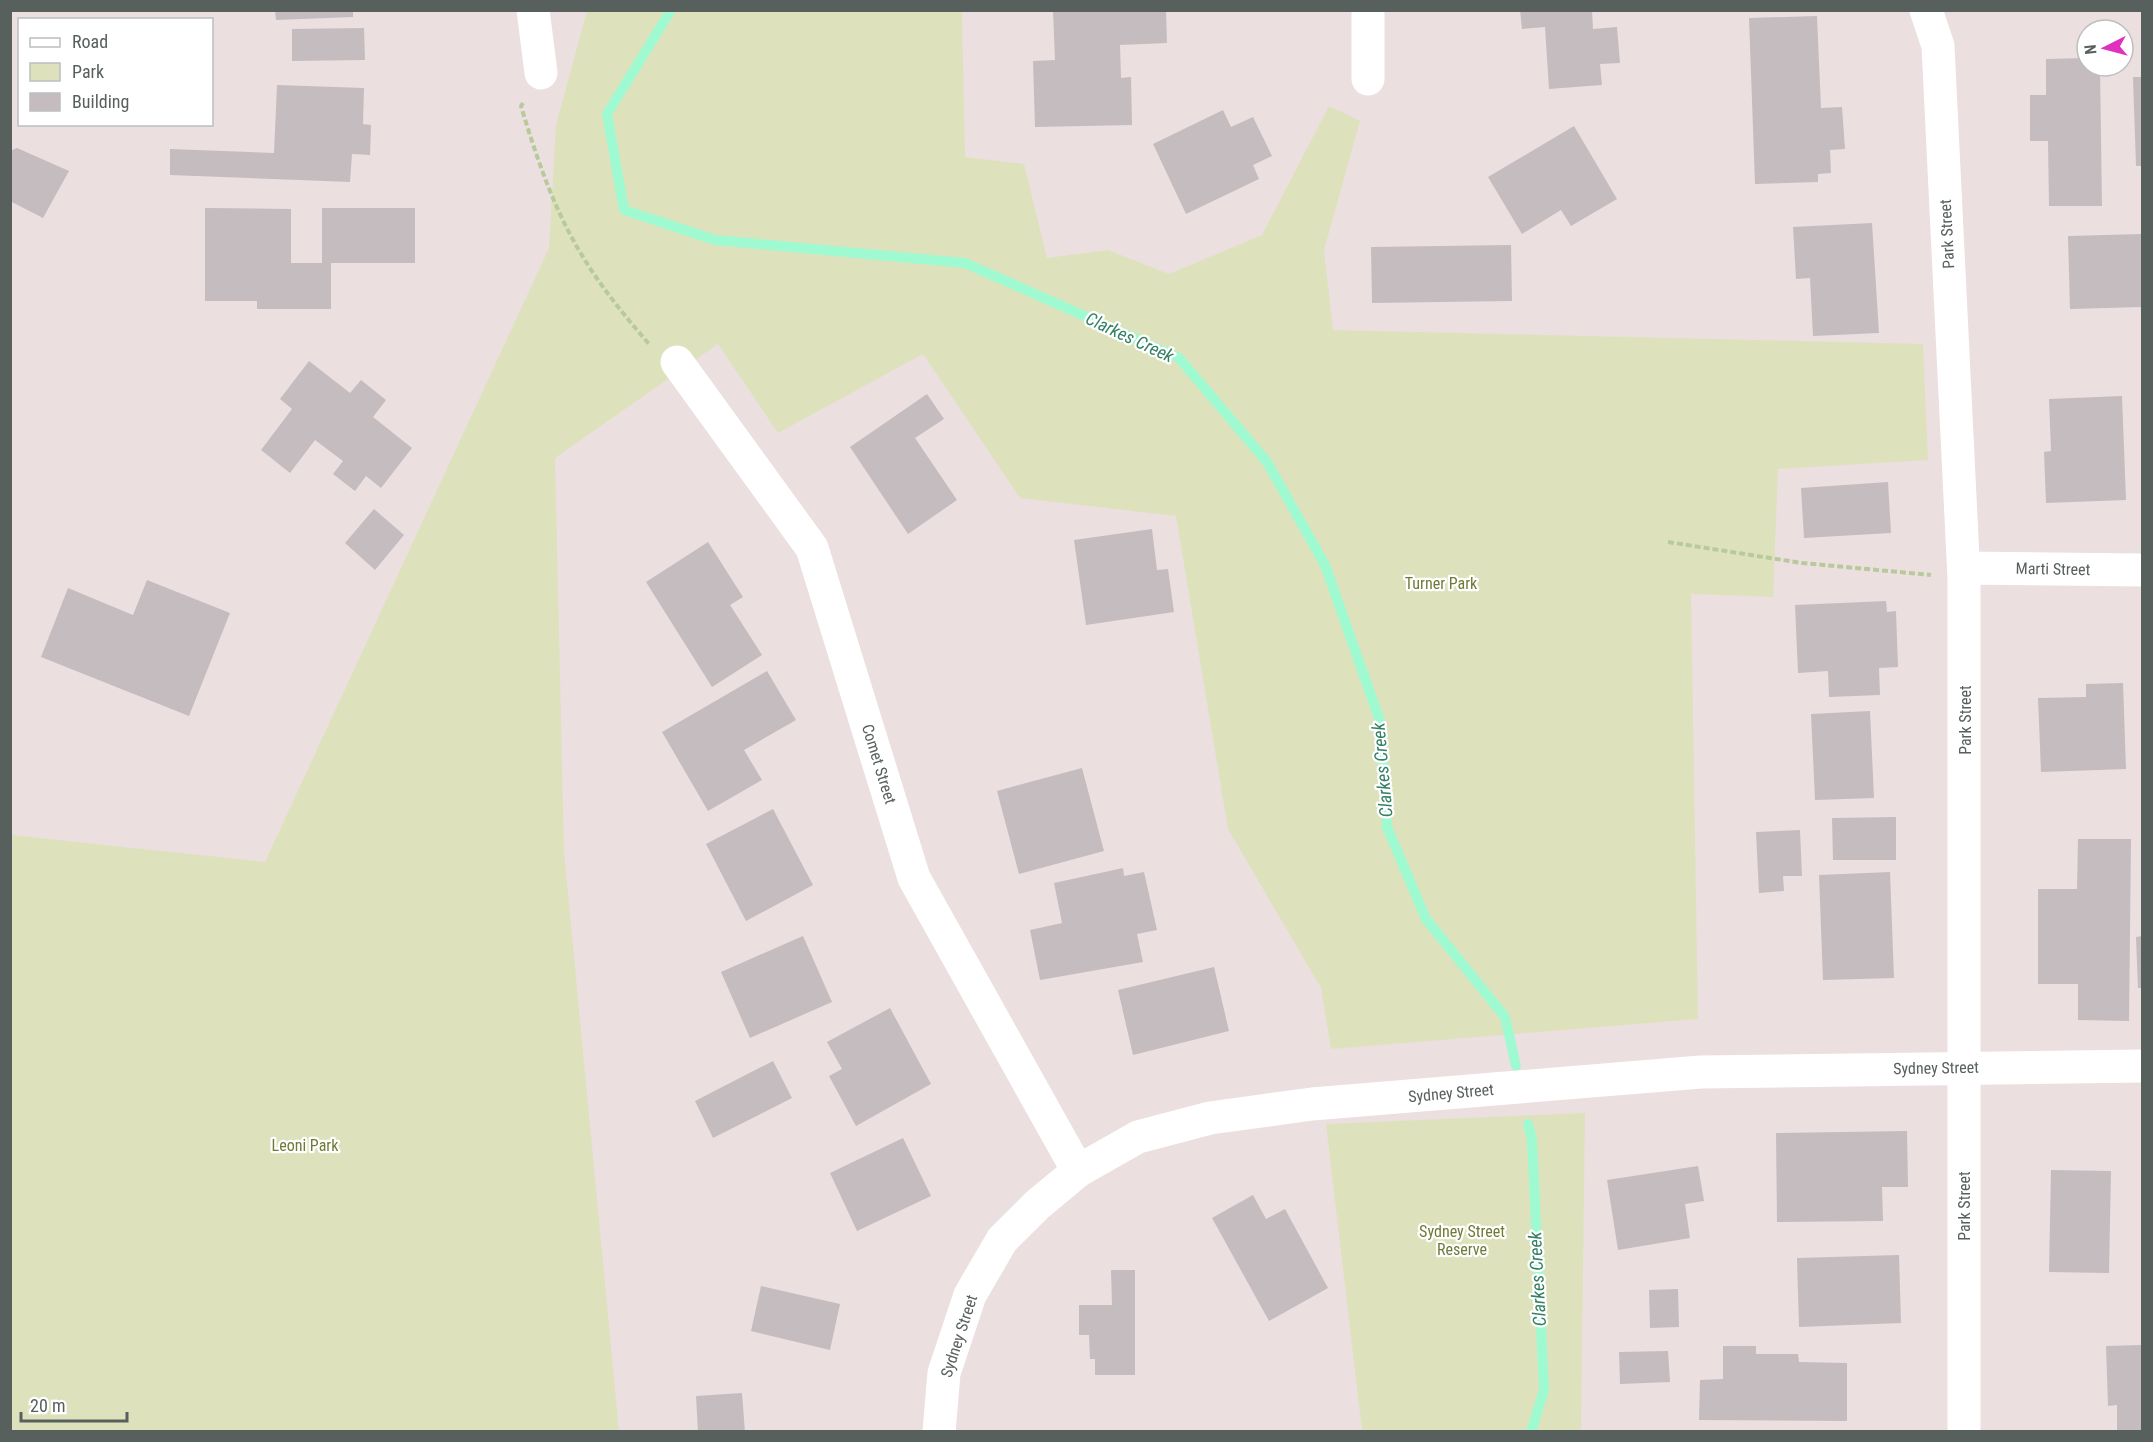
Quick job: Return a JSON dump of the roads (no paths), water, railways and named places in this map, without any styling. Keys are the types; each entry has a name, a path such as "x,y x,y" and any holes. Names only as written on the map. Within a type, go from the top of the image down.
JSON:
{"street":[{"path":"533,10 541,74"},
{"path":"1368,10 1368,80"},
{"name":"Park Street","path":"1926,10 1938,46 1964,573 1964,1431"},
{"name":"Comet Street","path":"677,362 812,548 914,878 1078,1171"},
{"name":"Marti Street","path":"1964,573 2142,570"},
{"name":"Sydney Street","path":"939,1431 944,1373 970,1295 1002,1240 1037,1205 1078,1171 1138,1137 1210,1118 1312,1104 1701,1072 2142,1066"}],"waterway":[{"name":"Clarkes Creek","path":"671,10 607,114 624,210 715,240 965,263 1179,358 1267,462 1325,565 1381,724 1387,827 1426,919 1505,1017 1516,1066"},
{"name":"Clarkes Creek","path":"1528,1124 1532,1140 1544,1390 1531,1432"}],"park label":[{"name":"Turner Park","path":"1441,583"},
{"name":"Leoni Park","path":"305,1145"},
{"name":"Sydney Street Reserve","path":"1462,1240"}]}
